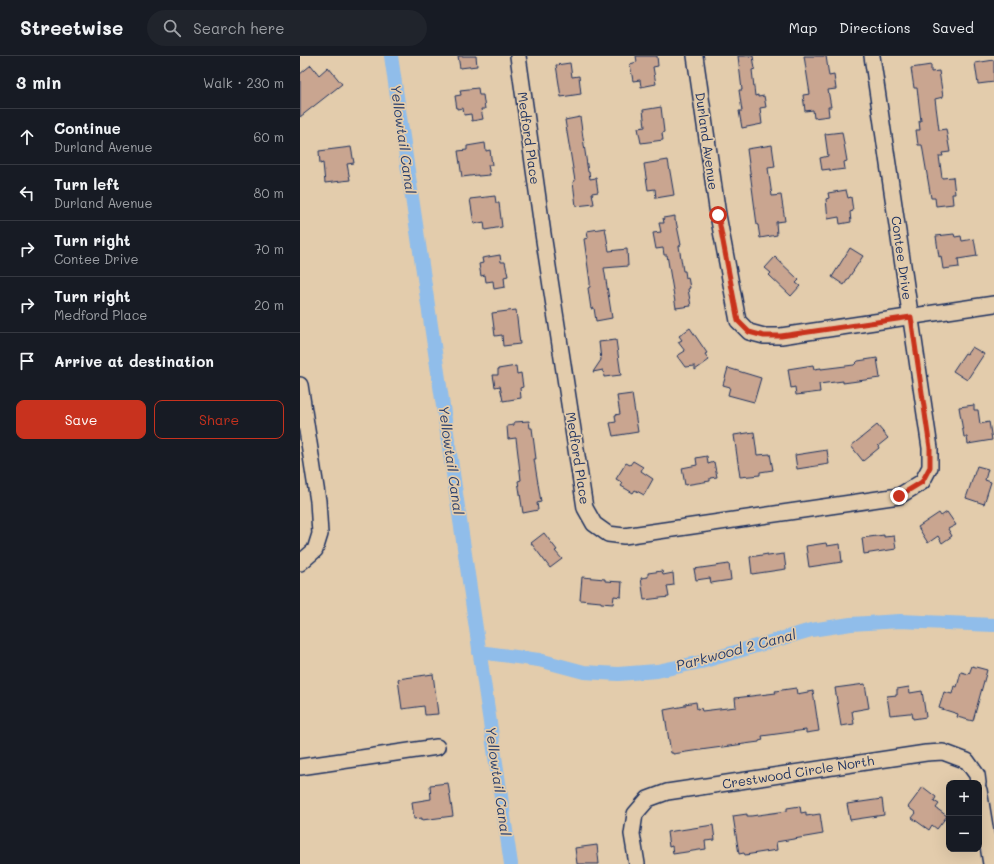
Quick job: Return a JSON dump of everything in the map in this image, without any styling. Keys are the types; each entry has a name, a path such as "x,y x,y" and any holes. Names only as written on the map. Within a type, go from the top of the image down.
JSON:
{"street":[{"name":"Medford Place","path":"518,56 543,234 585,508 594,524 608,534 624,536 899,496 922,482"},
{"name":"Durland Avenue","path":"695,56 718,215 738,321 749,332 764,336 781,336 994,304"},
{"name":"Contee Drive","path":"872,56 930,448 930,467 922,482"},
{"path":"300,384 318,501 320,534 315,550 300,563"},
{"path":"300,767 437,747"},
{"name":"Crestwood Circle North","path":"637,864 632,834 635,814 648,799 667,792 926,753 943,752 967,761 976,775 977,780"},
{"path":"982,808 991,864"}],"building":[{"path":"458,56 476,56 477,66 460,68"},
{"path":"636,56 657,56 658,66 653,67 656,84 641,87 640,80 633,81 630,64 637,62"},
{"path":"738,56 753,56 755,69 752,70 755,96 764,96 766,107 760,108 762,124 742,128 739,111 742,111 739,90 742,90"},
{"path":"804,56 826,56 829,76 834,75 836,89 828,90 831,107 828,107 829,116 814,118 813,110 805,111 803,95 810,94"},
{"path":"994,60 994,82 978,84 975,63"},
{"path":"570,63 572,77 579,76 581,94 561,97 556,65"},
{"path":"311,65 319,75 328,67 342,84 300,117 300,74"},
{"path":"931,65 931,72 939,71 943,97 935,99 939,130 946,129 950,152 942,153 943,156 939,156 942,178 953,177 955,194 952,194 953,204 936,206 935,198 931,198 922,145 918,145 916,130 920,130 919,121 921,121 917,88 914,88 911,68"},
{"path":"478,88 479,95 483,95 485,109 481,109 483,119 472,121 471,114 464,115 463,108 457,109 455,96 461,95 460,90"},
{"path":"661,107 664,132 662,133 663,140 641,143 638,128 645,127 643,110"},
{"path":"580,117 588,172 590,179 596,178 598,192 592,193 594,204 576,206 573,182 575,181 565,120"},
{"path":"842,132 847,161 844,162 845,169 830,171 830,169 822,170 820,158 828,156 825,134"},
{"path":"485,143 486,151 490,150 492,165 488,165 490,175 462,177 458,151 467,150 467,146"},
{"path":"772,145 775,167 768,168 772,196 781,195 785,221 776,222 777,235 760,238 747,149"},
{"path":"351,147 354,163 347,164 350,180 325,183 323,163 320,164 319,151"},
{"path":"668,160 674,195 656,198 655,189 648,190 644,164"},
{"path":"846,190 848,198 851,197 853,211 850,212 851,222 840,224 839,217 828,219 826,199 829,198 828,193"},
{"path":"495,196 496,203 499,203 502,227 485,230 484,222 474,224 470,199"},
{"path":"675,216 681,245 679,246 683,271 685,271 686,278 688,277 690,288 688,289 691,306 676,308 667,255 664,255 663,248 656,249 653,233 661,232 659,223 664,223 663,218"},
{"path":"605,228 609,251 627,249 628,266 604,268 612,318 596,321 594,308 591,309 588,288 590,287 590,282 584,239 588,238 587,231"},
{"path":"954,234 955,237 961,236 962,241 974,239 977,256 958,259 959,267 943,269 941,256 939,257 936,236"},
{"path":"850,248 863,256 844,285 832,277"},
{"path":"500,255 501,262 505,262 508,276 504,277 505,287 494,289 493,281 486,282 485,275 481,276 479,264 483,263 482,258"},
{"path":"775,257 799,280 796,283 800,286 791,296 769,275 771,273 765,268"},
{"path":"516,310 520,344 503,346 502,335 495,336 492,313"},
{"path":"690,328 707,353 705,354 709,360 695,370 695,366 685,367 677,356 685,351 678,342 682,340 679,336"},
{"path":"616,340 621,375 604,377 603,370 593,372 601,360 599,342"},
{"path":"972,347 984,354 967,380 953,371 965,353 967,354"},
{"path":"877,358 880,378 843,383 843,381 819,384 820,392 796,395 795,387 791,388 788,369 813,365 814,369 821,369 854,365 858,361"},
{"path":"516,366 517,374 521,373 523,387 520,388 521,398 503,401 500,386 495,387 493,375 498,375 498,369"},
{"path":"728,368 761,378 754,402 728,395 730,387 723,385"},
{"path":"632,394 638,432 613,436 610,423 616,422 615,415 620,414 617,396"},
{"path":"974,405 974,410 978,410 980,424 989,422 992,440 968,444 967,437 964,437 959,407"},
{"path":"529,421 530,428 532,428 536,459 534,459 541,502 537,503 538,510 523,513 518,481 521,480 516,438 508,439 507,426 514,425 514,422"},
{"path":"877,425 888,438 878,446 879,448 863,461 851,446"},
{"path":"754,432 757,455 770,454 773,470 760,472 760,475 740,477 734,435"},
{"path":"827,450 829,464 797,469 795,455"},
{"path":"707,456 708,464 714,462 717,477 710,478 710,481 685,485 682,468 697,465 696,458"},
{"path":"633,461 643,467 641,471 653,479 644,495 635,490 633,493 621,486 623,483 616,479 626,463 630,465"},
{"path":"977,466 988,469 985,480 991,482 984,504 966,498"},
{"path":"947,512 956,525 948,529 952,536 942,543 938,536 928,543 918,527 939,513 941,516"},
{"path":"544,533 557,550 555,551 562,559 550,568 531,543"},
{"path":"884,535 884,537 894,536 896,549 864,554 862,538"},
{"path":"826,543 827,546 840,544 842,562 809,567 806,546"},
{"path":"768,554 768,556 784,554 786,569 752,574 750,557"},
{"path":"729,564 731,580 711,583 710,578 696,580 694,569"},
{"path":"662,571 663,575 673,573 674,585 667,586 669,597 644,600 641,578 648,577 648,573"},
{"path":"582,577 622,582 621,597 614,596 613,604 580,600"},
{"path":"972,666 987,670 973,721 957,717 958,714 939,708 944,692 952,694 954,686 957,687 961,672 969,674"},
{"path":"433,674 438,714 425,715 424,706 402,709 398,679"},
{"path":"865,684 869,708 852,711 854,724 841,726 835,688"},
{"path":"909,687 910,693 922,691 926,717 913,719 912,713 890,715 887,696 897,695 897,689"},
{"path":"796,688 797,694 813,691 819,731 806,733 806,730 762,736 763,740 759,742 673,754 671,753 664,710 685,706 685,704 696,702 697,709 701,708 702,711 736,707 735,698 776,693 775,691"},
{"path":"448,783 453,816 422,820 422,818 414,819 412,802 431,799 430,785"},
{"path":"923,787 936,797 934,801 939,804 936,808 946,815 946,817 937,829 932,825 929,830 912,818 916,813 908,807"},
{"path":"882,799 884,815 850,820 847,804"},
{"path":"800,806 801,813 806,812 806,816 820,814 823,834 776,842 777,850 745,855 744,853 739,854 733,816 747,814 747,816 751,816 787,811 787,808"},
{"path":"713,825 715,840 705,841 706,849 673,854 672,846 669,847 667,832"},
{"path":"597,845 599,864 577,864 575,848"}],"waterway":[{"name":"Yellowtail Canal","path":"391,56 511,864"},
{"name":"Parkwood 2 Canal","path":"479,652 539,660 584,672 618,674 657,671 701,662 811,630 851,624 900,621 994,625"}],"route":[{"path":"718,215 738,321 749,332 764,336 781,336 911,317 930,448 930,467 922,482 899,496"}]}
